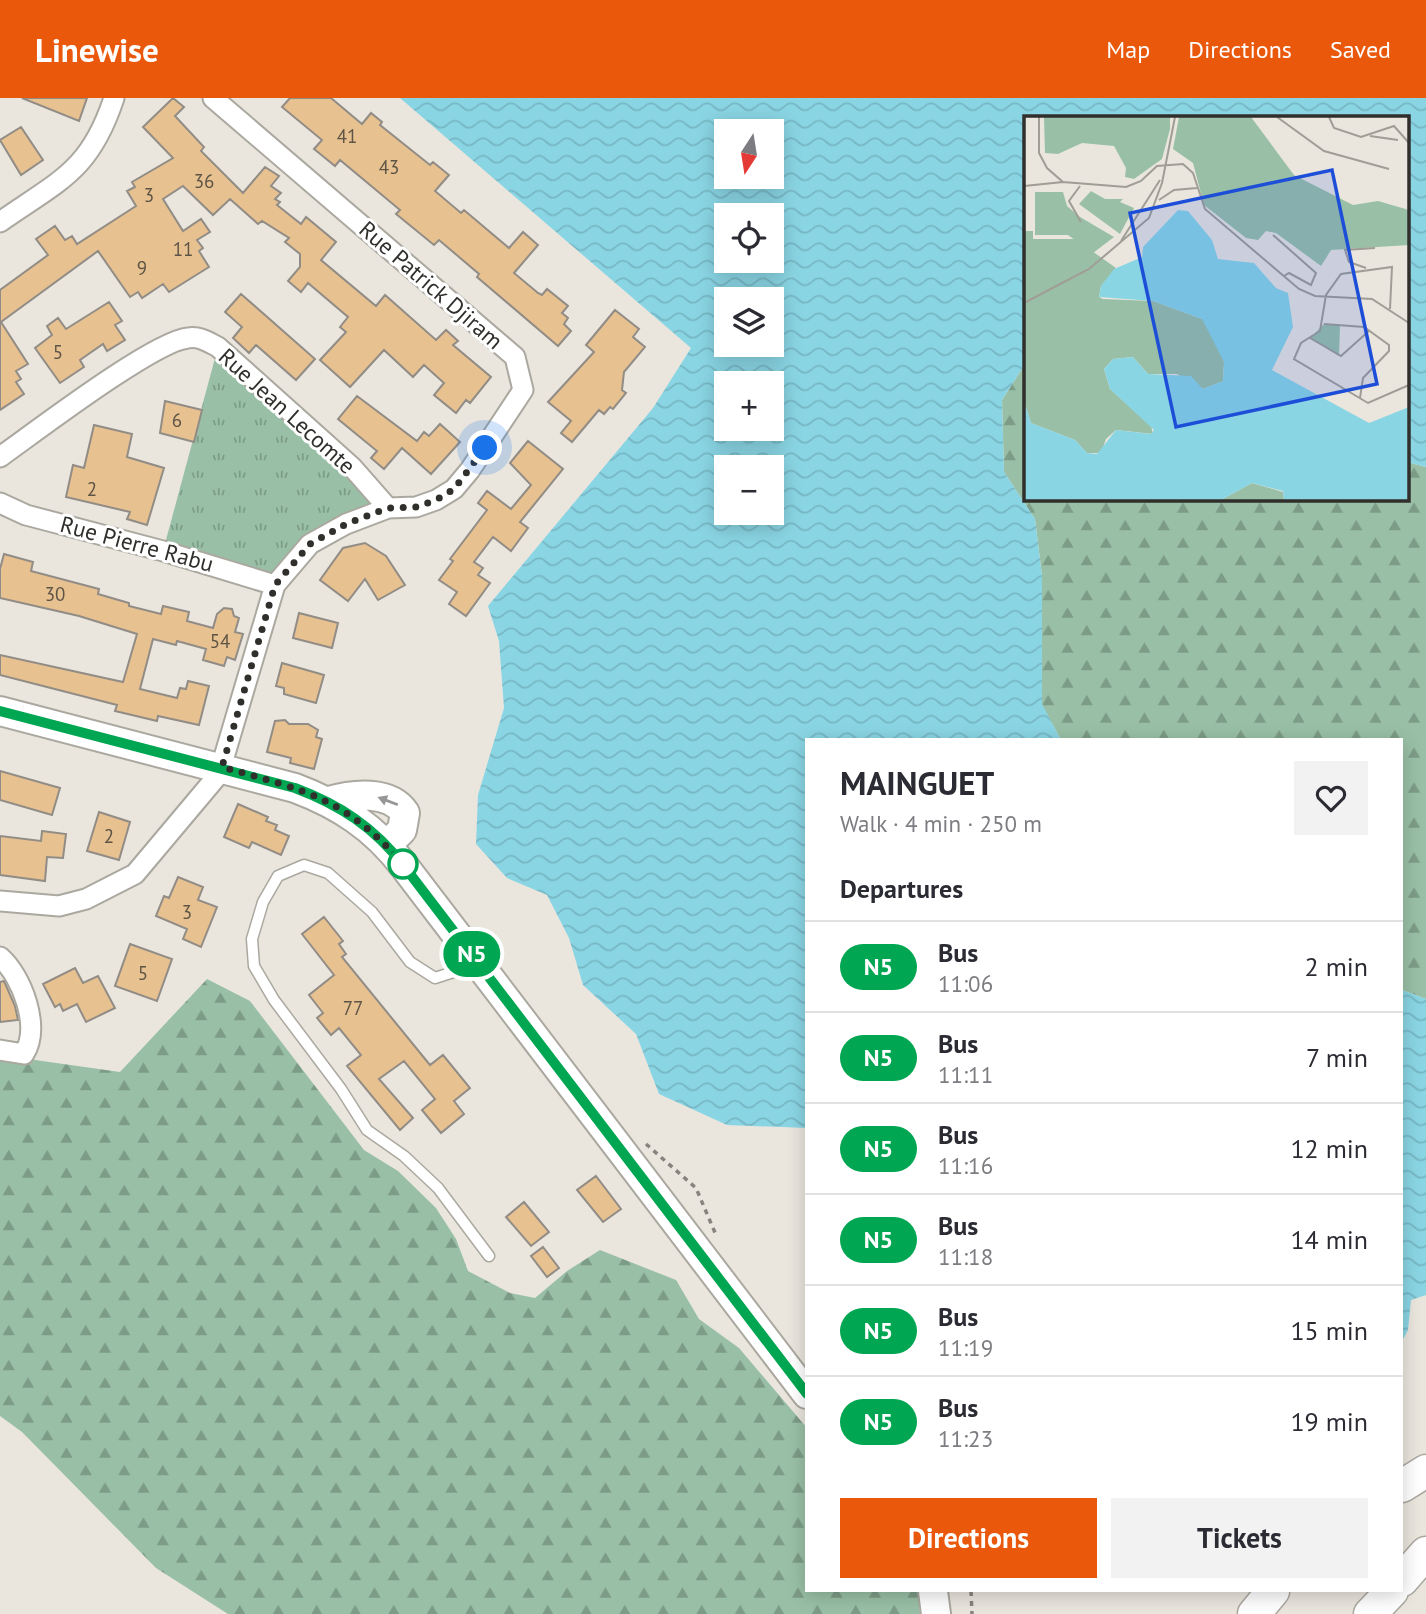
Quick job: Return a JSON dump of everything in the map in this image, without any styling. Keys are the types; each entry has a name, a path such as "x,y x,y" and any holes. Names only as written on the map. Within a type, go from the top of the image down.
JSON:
{"main road":[{"path":"0,710 222,767 329,801 355,817 387,845 805,1391"},
{"path":"1403,1485 1426,1471"},
{"path":"1403,1579 1426,1553"},
{"path":"933,1592 936,1614"},
{"path":"1254,1614 1272,1592"},
{"path":"1370,1614 1391,1592"}],"street":[{"path":"0,222 83,162 103,130 114,98"},
{"name":"Rue Patrick Djiram","path":"0,901 59,905 86,899 111,889 135,874 214,782 222,767 275,585 310,544 346,524 388,508 416,507 436,500 454,489 471,470 523,390 515,357 214,98"},
{"name":"Rue Jean Lecomte","path":"0,457 63,411 163,346 186,337 202,338 218,347 352,467 388,508"},
{"name":"Rue Pierre Rabu","path":"0,503 26,515 163,551 275,585"},
{"path":"0,957 13,968 28,1003 30,1045 24,1054 0,1050"}],"lane":[{"path":"479,963 435,978 410,962 372,912 328,873 304,865 278,876 263,902 252,939 254,966 274,1000 341,1089 367,1130 404,1156 438,1188 489,1256"}],"path":[{"path":"971,1592 971,1614"}],"green space":[{"path":"218,347 388,508 346,524 275,585 163,551"},
{"path":"1024,366 1024,500 1408,500 1408,462 1426,467 1426,999 1403,990 1403,738 1060,738 1042,705 1042,576 1035,519 1004,472 1002,400"},
{"path":"207,979 250,1001 364,1150 398,1171 436,1208 456,1239 468,1271 510,1293 535,1298 567,1271 600,1250 676,1280 699,1319 739,1348 805,1426 805,1592 918,1592 920,1614 228,1614 156,1568 22,1432 0,1416 0,1055 120,1072"}],"water":[{"path":"400,98 1426,98 1426,467 1408,462 1408,116 1024,116 1024,366 1002,400 1004,472 1035,519 1042,576 1042,704 1060,738 805,738 805,1128 727,1125 659,1094 636,1034 583,985 569,938 547,895 507,878 476,844 478,795 504,708 499,641 488,606 653,408 691,348"},
{"path":"1403,990 1426,999 1426,1295 1411,1300 1408,1330 1403,1339"}],"building":[{"path":"22,98 87,98 79,121"},
{"path":"173,98 184,107 175,116 204,147 201,151 243,193 265,167 279,176 271,186 281,193 275,199 280,202 277,205 301,224 306,217 336,242 321,260 376,306 385,295 436,340 446,330 458,341 453,345 491,377 470,403 466,400 456,413 434,395 444,383 424,365 413,377 384,350 350,387 320,360 346,332 340,327 348,317 308,283 301,292 288,281 300,267 300,254 285,242 289,238 262,221 258,224 230,199 213,215 183,186 163,199 183,231 201,219 210,232 197,240 203,248 199,251 209,267 169,292 163,284 142,298 138,292 130,297 98,251 1,322 28,364 16,371 21,379 16,382 24,394 0,410 0,290 48,255 36,239 55,226 65,240 72,236 77,244 136,206 127,191 135,187 132,182 173,158 143,127"},
{"path":"290,98 331,98 362,124 371,113 382,122 380,125 430,165 433,162 449,175 435,191 461,213 464,210 509,248 523,232 538,245 514,273 538,293 542,295 547,289 568,306 562,313 568,318 564,324 571,331 558,346 477,277 479,274 439,240 434,245 396,214 400,210 340,160 335,166 314,149 322,140 282,107"},
{"path":"21,127 43,160 21,175 0,140"},
{"path":"241,294 315,359 296,380 256,345 249,353 233,338 242,327 225,312"},
{"path":"109,302 122,321 115,325 125,340 107,351 103,344 80,360 84,367 60,383 35,348 52,335 47,326 58,318 66,329"},
{"path":"615,310 639,329 633,337 645,347 624,372 622,390 626,393 613,409 610,407 604,414 599,410 572,442 561,433 571,421 548,402 594,352 586,345"},
{"path":"357,396 417,441 424,432 429,436 440,424 460,442 431,474 402,448 384,469 371,458 377,451 338,419"},
{"path":"165,401 202,410 194,442 160,433"},
{"path":"94,425 132,434 127,457 164,468 147,525 127,519 130,512 66,497 73,465 84,468"},
{"path":"528,441 563,469 520,522 528,528 511,551 493,537 474,562 483,568 478,575 490,583 466,616 449,604 457,592 439,580 453,561 450,559 487,510 478,503 487,491 511,509 531,485 510,463"},
{"path":"365,543 386,556 405,585 378,600 365,579 348,601 320,580 343,548"},
{"path":"4,554 33,562 31,571 99,589 98,594 129,603 129,606 161,614 163,606 189,612 187,621 213,628 217,614 224,608 232,609 234,616 239,618 235,632 243,634 235,660 227,657 224,666 203,660 206,649 177,641 176,645 153,639 140,689 177,698 180,688 186,689 188,681 209,686 199,725 158,716 157,721 115,711 117,705 0,675 0,655 123,682 137,634 79,616 0,598 0,569"},
{"path":"299,613 338,623 332,648 293,638"},
{"path":"282,663 324,675 316,703 284,694 284,688 276,686"},
{"path":"285,720 289,724 308,724 318,730 316,737 322,739 314,769 290,763 291,758 267,752 275,721"},
{"path":"0,771 60,788 52,815 0,800"},
{"path":"238,804 268,817 266,821 277,825 275,830 289,836 281,855 252,842 249,848 224,837"},
{"path":"99,812 130,822 119,860 87,851"},
{"path":"42,831 66,834 63,858 47,857 45,881 0,875 0,836 41,841"},
{"path":"178,877 203,887 198,900 217,907 201,947 183,939 187,929 156,916 164,896 169,898"},
{"path":"324,917 343,941 339,944 346,954 342,957 430,1065 443,1055 470,1088 454,1101 464,1114 441,1133 422,1110 435,1099 404,1061 379,1079 413,1118 400,1130 347,1066 361,1055 339,1028 331,1035 317,1018 323,1013 309,995 334,975 302,934"},
{"path":"130,944 172,959 157,1001 115,986"},
{"path":"75,968 83,983 98,976 115,1008 86,1022 77,1004 63,1011 60,1004 55,1007 43,984"},
{"path":"4,981 18,1020 0,1022 0,982"},
{"path":"596,1176 621,1209 603,1222 577,1190"},
{"path":"524,1202 549,1232 531,1246 506,1217"},
{"path":"543,1247 559,1268 547,1277 531,1256"}],"bus line":[{"name":"N5","path":"0,711 295,788 339,806 377,835 395,854 805,1391"}],"route":[{"path":"403,864 404,866 377,835 339,806 295,788 222,767 275,585 310,544 346,524 388,508 416,507 436,500 454,489 471,470 485,448"}]}
